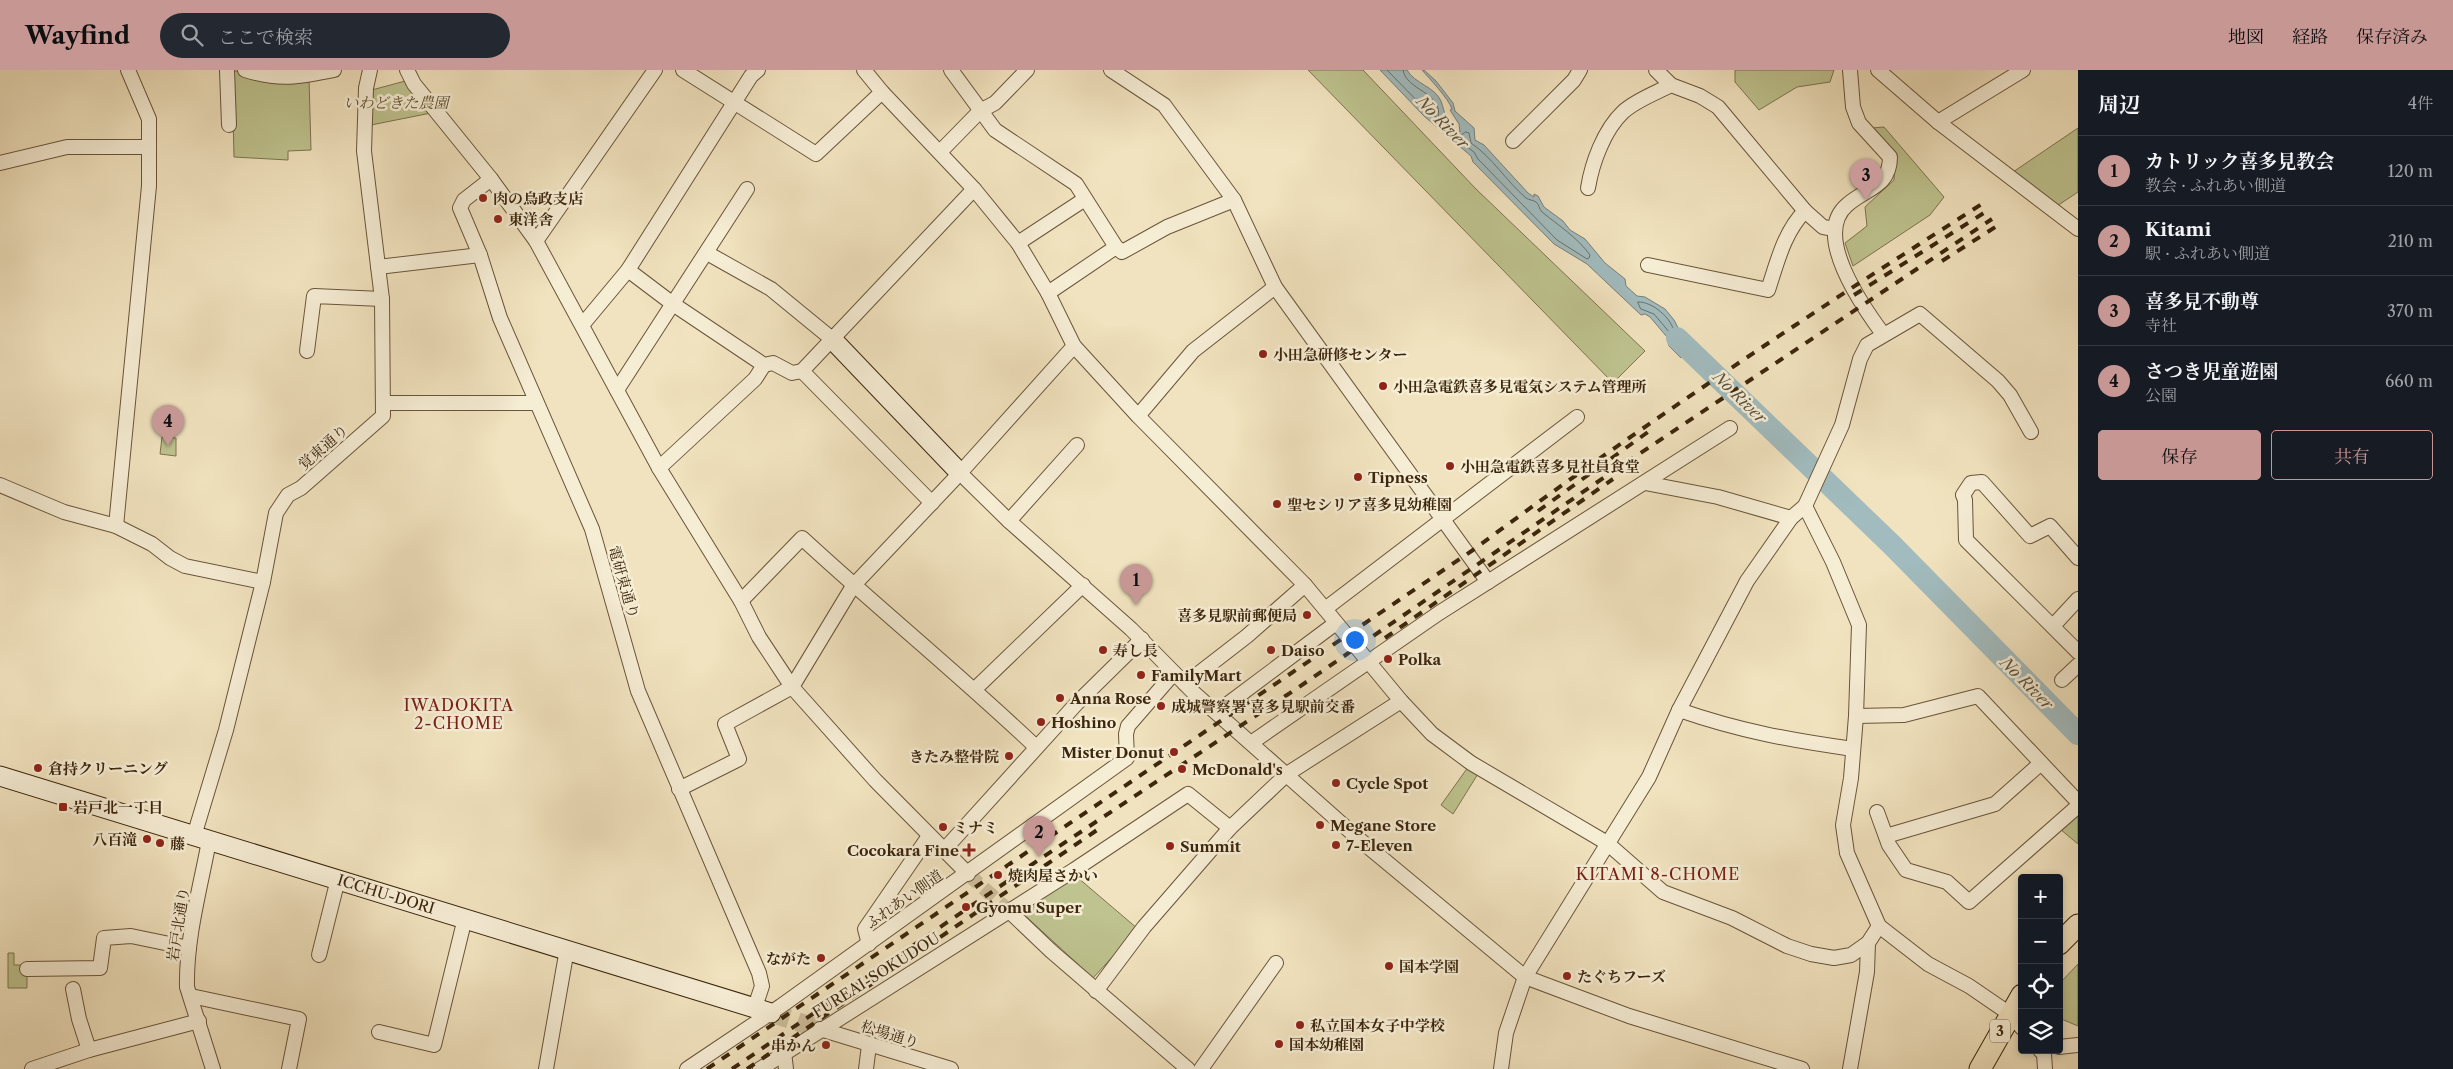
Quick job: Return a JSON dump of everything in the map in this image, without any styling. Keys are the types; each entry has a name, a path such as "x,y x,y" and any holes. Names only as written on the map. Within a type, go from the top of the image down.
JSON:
{"main road":[{"path":"2063,940 2078,925"},
{"name":"3","path":"1980,1069 2016,1021"}],"street":[{"path":"116,526 148,186 149,119 128,70"},
{"path":"227,70 229,125"},
{"path":"245,70 265,76 296,78 334,70"},
{"name":"覚東通り","path":"202,839 262,582 276,513 288,495 301,488 383,416 382,299 364,151 366,88 370,70"},
{"path":"406,70 414,84 491,179 536,241 583,324 659,468 741,601 759,637 792,687 875,780 968,874"},
{"path":"536,241 655,70"},
{"path":"683,70 816,154 882,92"},
{"path":"583,324 628,270 751,76 758,70"},
{"path":"951,70 995,130 1076,184 1116,247 1122,252 1167,227 1234,200"},
{"path":"940,152 980,111 995,102 1027,70"},
{"path":"1111,70 1164,105 1234,200 1275,287 1488,582"},
{"path":"1513,141 1574,80 1580,70"},
{"path":"1656,70 1671,85 1700,96 1718,107 1805,211 1823,227 1835,229"},
{"path":"1850,70 1853,107 1859,123 1890,158 1890,170 1884,180 1846,206 1835,229 1835,246 1840,262 1870,317 1883,334"},
{"path":"1878,70 1938,122 2078,229"},
{"path":"1938,122 2023,70"},
{"path":"869,72 882,92 974,189 1018,244 1048,293 1074,346 1138,416 1305,585 1368,663 1432,734 1471,762 1607,843 1663,892 1732,918 1787,946 1811,954 1834,958 1851,955 1868,942 1880,926"},
{"path":"1588,188 1591,172 1606,136 1624,112 1671,85"},
{"path":"0,163 67,147 148,147"},
{"name":"電研東通り","path":"491,179 464,200 460,208 480,255 500,318 592,529 638,691 762,980 763,1010"},
{"path":"617,390 747,189"},
{"path":"628,270 673,304 764,365 773,363 792,373 802,371 974,189"},
{"path":"1018,244 1085,199"},
{"path":"1648,265 1768,290 1782,248 1796,220 1805,211"},
{"path":"1048,293 1116,247"},
{"path":"707,253 771,289 832,339 960,473 1009,521 1142,639 1185,684 1360,840 1525,977 1629,1016 1776,1064 1802,1069"},
{"path":"378,267 480,255"},
{"path":"1138,416 1193,351 1275,287"},
{"path":"307,351 314,296 382,299"},
{"path":"1501,1069 1506,1033 1525,977 1649,777 1679,710 1747,581 1791,518 1806,504 1842,425 1860,359 1866,345 1920,314 1998,380 2010,395 2031,432"},
{"path":"679,789 738,759 725,724 792,687 853,586 960,473 1074,346"},
{"path":"659,468 756,379 764,365"},
{"path":"802,371 932,503"},
{"path":"384,403 536,403"},
{"path":"1325,609 1577,417"},
{"path":"1251,743 1488,582 1730,428"},
{"path":"1009,521 1078,445"},
{"path":"2078,558 2050,526 2030,536 1982,482 1971,483 1963,495 1965,500 1966,540 2078,652"},
{"path":"1645,483 1728,499 1791,518"},
{"path":"0,485 64,512 116,526 152,544 185,566 262,582"},
{"path":"1806,504 1834,562 1859,625 1856,716 1851,778 1843,825 1847,852 1880,926 1928,964 1969,986 2016,1021"},
{"path":"741,601 802,538 853,586 975,689 1036,747"},
{"path":"975,689 1083,585"},
{"path":"1185,684 1247,636 1305,585"},
{"path":"2053,626 2078,599"},
{"path":"1217,712 1336,623"},
{"path":"944,850 1076,703 1142,639"},
{"path":"2062,680 2078,665"},
{"name":"ふれあい側道","path":"687,1069 763,1010 869,944 1127,758 1126,734 1128,726 1174,673"},
{"path":"1856,716 1904,715 1978,696 2078,802"},
{"path":"1096,991 1144,927 1230,828 1287,774 1401,701"},
{"path":"1679,710 1726,726 1780,739 1853,749"},
{"path":"1886,836 1995,804 2041,763"},
{"name":"ICCHU-DORI","path":"0,776 763,1010"},
{"name":"FUREAI-SOKUDOU","path":"760,1069 820,1029 1010,911 1188,794 1230,828"},
{"path":"1877,812 1889,845 1906,870 1947,882 1969,902 2078,806"},
{"path":"869,944 865,929 929,836"},
{"name":"岩戸北通り","path":"202,839 189,948 187,987 213,1069"},
{"path":"319,955 338,879"},
{"path":"1010,911 1096,991 1188,1069"},
{"path":"379,1032 434,1045 465,918"},
{"path":"27,969 70,977 100,968 104,938 131,936 189,948"},
{"path":"1850,1069 1867,972 1868,942"},
{"path":"546,1069 567,950"},
{"path":"1201,1069 1276,963"},
{"path":"70,977 79,1019 89,1050"},
{"path":"191,996 299,1019 289,1069"},
{"path":"32,1069 89,1050 199,1021"},
{"name":"松場通り","path":"820,1029 951,1069"},
{"path":"866,1069 869,1044"},
{"path":"2063,1047 2078,1045"},
{"path":"784,1052 786,1069"},
{"path":"2045,1054 2045,1069"}],"green space":[{"path":"232,70 283,83 309,79 311,150 288,151 288,160 234,157"},
{"path":"1308,70 1363,70 1476,189 1645,351 1613,383"},
{"path":"1735,70 1834,70 1830,82 1797,87 1759,110 1735,82"},
{"name":"いわどきた農園","path":"409,80 431,113 366,126 368,91"},
{"path":"1884,127 1944,197 1930,215 1853,266 1845,243 1867,226 1865,207 1894,180 1895,161 1872,128"},
{"path":"2078,128 2078,192 2057,206 2013,172"},
{"path":"162,437 176,438 176,456 160,454"},
{"path":"1471,763 1481,769 1453,814 1441,805"},
{"path":"2078,816 2078,844 2060,829"},
{"path":"1077,877 1138,929 1093,978 1020,911"},
{"path":"8,953 14,953 14,965 27,965 27,988 8,988"},
{"path":"2078,964 2078,1026 2063,1020 2063,980"}],"water":[{"path":"1380,70 1407,70 1410,75 1438,96 1449,123 1455,130 1460,132 1459,124 1450,110 1452,109 1450,105 1422,70 1424,70 1436,81 1453,103 1455,111 1474,128 1475,140 1484,145 1528,193 1534,197 1534,194 1538,196 1544,207 1563,221 1570,230 1585,239 1605,263 1625,279 1626,286 1637,296 1645,297 1665,309 1674,320 1684,339 1704,355 1696,360 1687,349 1682,353 1681,358 1669,346 1667,337 1650,317 1645,314 1641,315 1587,264 1554,244 1473,162 1471,156 1424,116"}],"waterway":[{"name":"No River","path":"1677,338 1892,545 2078,734"}],"tunnel":[{"path":"968,874 1009,911"},
{"path":"771,1013 820,1029"}],"railway":[{"path":"707,1069 1473,550 1662,415 1985,202"},
{"path":"1854,295 1987,211"},
{"path":"732,1069 1040,859 1299,687 1612,472 1992,219"},
{"path":"1942,261 1997,226"},
{"path":"1538,511 1648,432"},
{"path":"1385,638 1613,479"},
{"path":"747,1069 1100,828"}],"place":[{"name":"肉の鳥政支店","path":"483,198"},
{"name":"喜多見不動尊","path":"1866,200"},
{"name":"東洋舎","path":"498,219"},
{"name":"小田急研修センター","path":"1263,354"},
{"name":"小田急電鉄喜多見電気システム管理所","path":"1383,386"},
{"name":"さつき児童遊園","path":"168,446"},
{"name":"小田急電鉄喜多見社員食堂","path":"1450,466"},
{"name":"Tipness","path":"1358,477"},
{"name":"聖セシリア喜多見幼稚園","path":"1277,504"},
{"name":"カトリック喜多見教会","path":"1136,605"},
{"name":"喜多見駅前郵便局","path":"1307,615"},
{"name":"寿し長","path":"1103,650"},
{"name":"Daiso","path":"1271,650"},
{"name":"Polka","path":"1388,659"},
{"name":"FamilyMart","path":"1141,675"},
{"name":"Anna Rose","path":"1060,698"},
{"name":"成城警察署 喜多見駅前交番","path":"1161,706"},
{"name":"Hoshino","path":"1041,722"},
{"name":"Mister Donut","path":"1174,752"},
{"name":"きたみ整骨院","path":"1009,756"},
{"name":"倉持クリーニング","path":"38,768"},
{"name":"McDonald's","path":"1182,769"},
{"name":"Cycle Spot","path":"1336,783"},
{"name":"岩戸北一丁目","path":"63,807"},
{"name":"Megane Store","path":"1320,825"},
{"name":"ミナミ","path":"943,827"},
{"name":"八百滝","path":"147,839"},
{"name":"藤","path":"160,843"},
{"name":"7-Eleven","path":"1336,845"},
{"name":"Summit","path":"1170,846"},
{"name":"Cocokara Fine","path":"969,850"},
{"name":"Kitami","path":"1039,857"},
{"name":"焼肉屋さかい","path":"998,875"},
{"name":"Gyomu Super","path":"966,907"},
{"name":"ながた","path":"821,958"},
{"name":"国本学園","path":"1389,966"},
{"name":"たぐちフーズ","path":"1567,976"},
{"name":"私立国本女子中学校","path":"1300,1025"},
{"name":"国本幼稚園","path":"1279,1044"},
{"name":"串かん","path":"826,1045"}],"district":[{"name":"IWADOKITA 2-CHOME","path":"459,714"},
{"name":"KITAMI 8-CHOME","path":"1658,874"}]}
